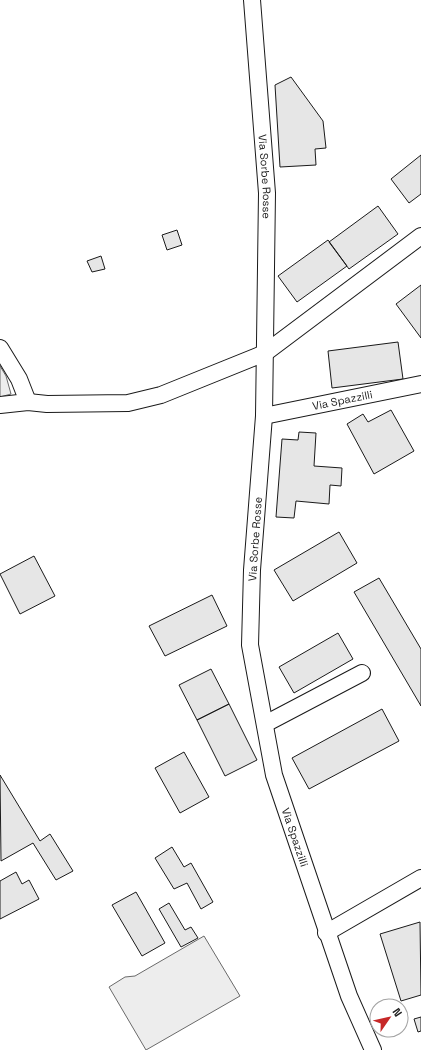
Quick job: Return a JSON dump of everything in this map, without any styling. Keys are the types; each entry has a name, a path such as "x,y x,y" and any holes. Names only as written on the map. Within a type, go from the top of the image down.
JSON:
{"street":[{"name":"Via Sorbe Rosse","path":"252,0 267,193 264,416 252,570 250,645 265,724"},
{"path":"0,405 28,402 47,404 128,403 160,396 265,353 421,236"},
{"path":"0,348 19,379 28,402"},
{"name":"Via Spazzilli","path":"264,416 421,384"},
{"path":"265,724 362,673"},
{"name":"Via Spazzilli","path":"265,724 274,775 326,933 348,996 373,1050"},
{"path":"326,933 421,878"}],"shaded area":[{"path":"0,366 6,376 11,394 0,397"},
{"path":"204,936 240,996 146,1050 109,987 125,977 135,976"}],"building":[{"path":"291,77 323,121 326,148 315,149 316,165 280,167 275,85"},
{"path":"421,155 421,194 409,203 391,179"},
{"path":"378,206 398,234 349,269 329,242"},
{"path":"177,230 182,245 167,250 162,235"},
{"path":"328,240 347,266 297,302 278,276"},
{"path":"101,256 105,269 92,272 87,261"},
{"path":"421,285 421,338 396,304"},
{"path":"398,342 403,379 332,388 328,351"},
{"path":"391,410 414,451 374,474 347,424 363,414 368,422"},
{"path":"299,432 316,433 314,466 342,468 341,486 330,485 329,504 296,501 294,518 276,517 282,439 298,440"},
{"path":"339,532 357,563 293,601 274,570"},
{"path":"34,556 55,596 20,614 0,574"},
{"path":"379,578 421,649 421,706 354,592"},
{"path":"212,595 227,626 165,656 149,626"},
{"path":"338,633 353,659 294,693 279,667"},
{"path":"211,669 229,704 197,720 179,685"},
{"path":"229,704 257,760 225,776 197,720"},
{"path":"382,709 399,741 309,789 292,758"},
{"path":"184,752 209,797 180,813 155,768"},
{"path":"0,775 40,841 50,834 73,871 56,880 33,843 1,861"},
{"path":"172,847 184,867 191,863 213,902 201,909 187,883 174,889 155,858"},
{"path":"16,872 22,884 29,880 39,899 0,919 0,881"},
{"path":"136,892 165,943 142,956 112,905"},
{"path":"169,903 185,930 191,927 198,938 181,947 159,909"},
{"path":"420,922 421,995 409,999 400,998 380,934"},
{"path":"421,1017 421,1031 418,1032 414,1019"}]}
